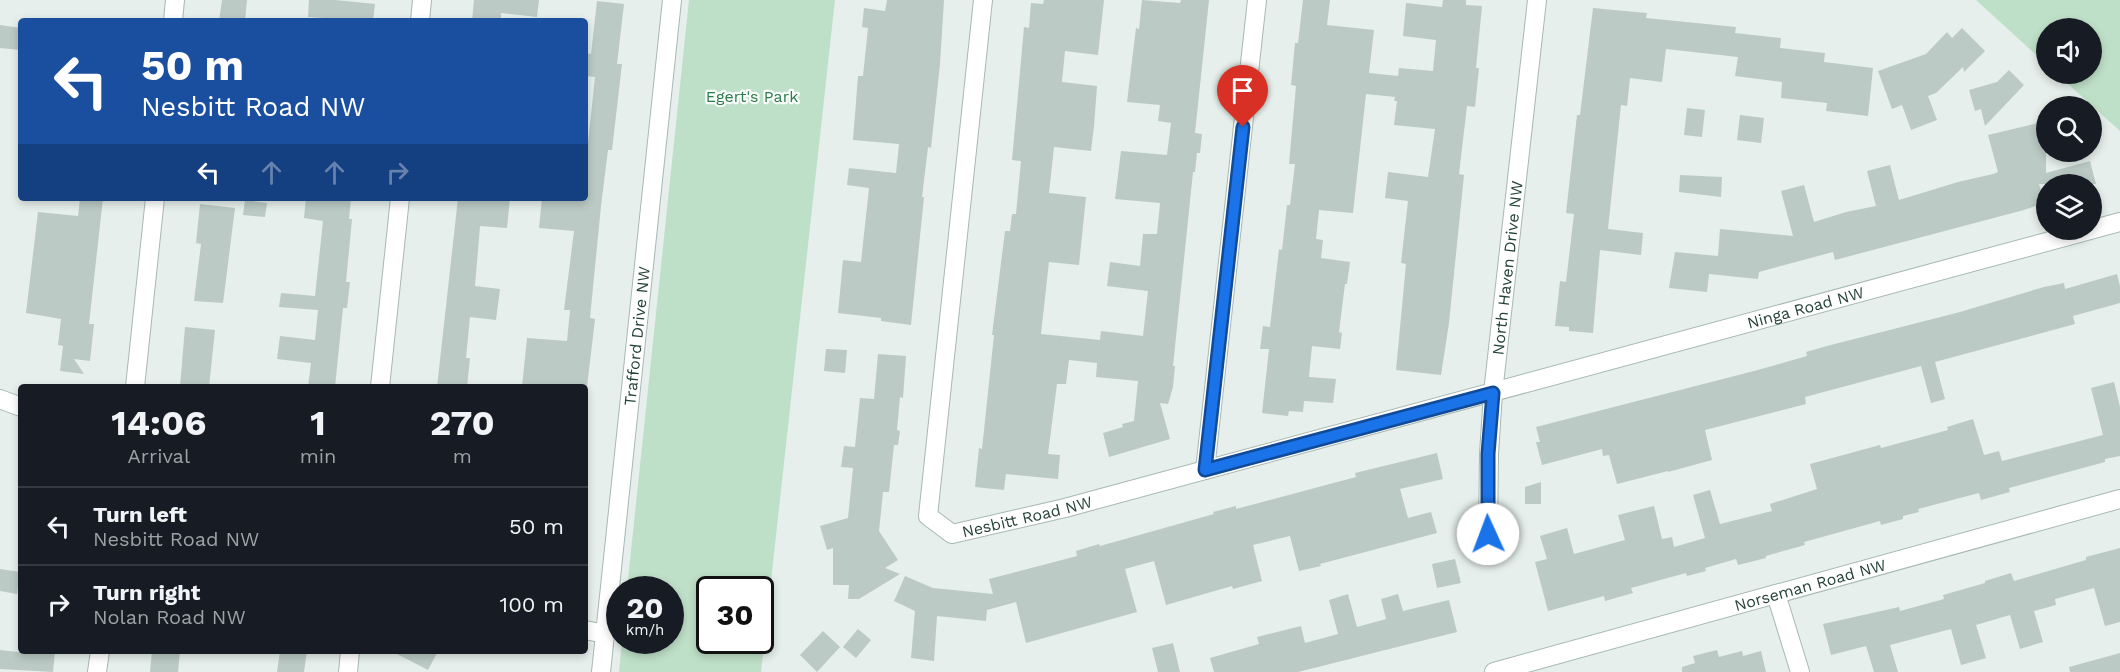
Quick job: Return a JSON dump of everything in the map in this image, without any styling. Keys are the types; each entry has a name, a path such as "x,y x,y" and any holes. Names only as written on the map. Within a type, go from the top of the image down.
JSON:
{"street":[{"path":"173,18 175,0"},
{"path":"420,18 422,0"},
{"name":"Trafford Drive NW","path":"601,672 672,0"},
{"name":"Nesbitt Road NW","path":"983,0 928,516 952,534 1065,508 1493,393"},
{"path":"1205,470 1257,0"},
{"name":"North Haven Drive NW","path":"1488,534 1488,454 1493,393 1537,0"},
{"path":"135,384 155,201"},
{"path":"380,384 400,201"},
{"name":"Ninga Road NW","path":"1493,393 2120,222"},
{"path":"0,399 18,406"},
{"name":"Norseman Road NW","path":"1500,671 2120,499"},
{"path":"1776,594 1800,672"},
{"path":"588,631 605,634"},
{"path":"97,672 100,654"},
{"path":"348,672 351,654"}],"green space":[{"name":"Egert's Park","path":"689,0 835,0 772,576 696,576 696,654 763,654 761,672 619,672 621,654 684,654 684,576 628,576"},
{"path":"1976,0 2120,0 2120,131 2102,115 2102,96 2081,96 2068,84 2102,84 2102,18 2036,18 2036,55"}],"building":[{"path":"222,0 247,0 245,18 219,18"},
{"path":"309,0 375,4 373,18 308,17"},
{"path":"474,0 539,0 537,17 501,13 501,18 472,18"},
{"path":"887,0 944,0 940,64 931,148 928,147 922,197 924,197 911,325 881,321 881,318 838,313 843,260 861,262 869,188 847,185 849,168 896,173 899,144 853,140 858,76 863,76 868,28 862,27 864,8 885,11"},
{"path":"1044,0 1104,0 1098,55 1065,51 1062,82 1097,86 1094,126 1091,151 1054,147 1049,193 1086,197 1079,265 1049,262 1041,334 1100,340 1101,331 1143,336 1148,291 1107,286 1110,262 1140,266 1143,234 1157,234 1160,203 1115,199 1121,151 1167,155 1171,123 1158,121 1160,105 1127,102 1136,28 1139,29 1142,0 1180,3 1181,0 1209,0 1195,133 1202,134 1200,153 1197,153 1195,172 1193,172 1173,366 1175,366 1173,387 1168,404 1160,403 1170,439 1109,457 1103,433 1134,421 1138,381 1096,377 1097,363 1069,360 1066,384 1057,384 1048,454 1060,455 1058,479 1006,474 1004,490 975,487 979,448 982,449 994,335 992,335 1005,231 1010,231 1012,214 1016,214 1021,161 1012,160 1024,27 1029,28 1031,3 1043,4"},
{"path":"1303,0 1330,0 1327,25 1374,30 1369,73 1398,76 1399,68 1433,71 1436,40 1403,36 1406,3 1442,7 1443,0 1466,0 1466,5 1482,6 1475,107 1467,106 1459,174 1464,175 1449,323 1441,375 1396,370 1406,264 1401,263 1408,201 1385,198 1388,172 1428,177 1435,129 1394,125 1397,101 1394,101 1395,97 1366,94 1353,213 1319,210 1316,239 1323,240 1321,258 1350,262 1339,332 1342,333 1340,349 1312,346 1309,377 1336,379 1333,403 1304,401 1303,412 1289,411 1288,416 1262,413 1269,349 1260,349 1263,326 1270,327 1279,249 1282,250 1287,205 1290,205 1295,164 1289,164 1296,86 1291,85 1295,43 1298,43"},
{"path":"597,1 624,4 617,64 622,64 612,150 608,150 601,206 590,318 595,319 587,384 522,384 527,338 567,341 570,310 564,310 574,231 539,228 542,201 588,201 588,143 595,77 588,76 588,54 591,54"},
{"path":"1593,8 1647,13 1646,18 1736,27 1735,33 1781,38 1780,48 1825,53 1824,62 1873,68 1868,116 1826,111 1827,103 1781,98 1782,82 1735,76 1738,57 1666,49 1662,82 1630,78 1627,106 1621,105 1608,229 1643,233 1641,255 1600,250 1593,333 1569,331 1569,327 1555,326 1560,281 1566,282 1574,214 1566,213 1577,115 1580,115"},
{"path":"0,25 18,28 18,50 0,48"},
{"path":"1962,28 1985,51 1964,72 1963,67 1936,93 1928,96 1937,120 1911,130 1902,105 1892,109 1878,71 1926,54 1947,32 1952,38"},
{"path":"2009,70 2024,85 1985,126 1981,109 1975,111 1969,90 1997,82"},
{"path":"1687,108 1705,110 1702,137 1684,135"},
{"path":"1740,115 1764,118 1761,143 1737,140"},
{"path":"2036,123 2036,162 2046,162 2046,173 2090,162 2093,174 2036,174 2036,206 2024,210 1835,260 1833,252 1759,272 1758,279 1709,274 1707,292 1669,288 1675,252 1718,256 1720,229 1793,236 1781,191 1804,185 1814,222 1876,206 1867,171 1890,165 1899,200 1998,172 1988,135"},
{"path":"1680,175 1722,177 1721,197 1679,192"},
{"path":"80,201 103,201 89,324 94,324 90,361 74,359 84,374 60,371 63,346 58,345 61,319 26,313 38,212 78,216"},
{"path":"245,201 267,203 265,217 243,215"},
{"path":"306,201 351,201 349,219 352,219 346,282 350,282 347,308 343,308 335,384 308,384 311,363 277,359 280,336 315,340 318,310 279,307 281,293 315,296 323,221 304,218"},
{"path":"458,201 510,201 507,228 480,226 475,286 500,289 496,320 470,317 466,358 470,358 467,384 437,384"},
{"path":"200,204 235,208 223,303 194,301 201,244 196,243"},
{"path":"2117,274 2120,303 2073,316 2075,324 1935,362 1945,399 1931,403 1921,366 1805,397 1806,404 1705,430 1712,460 1668,472 1617,484 1609,455 1603,456 1602,449 1542,465 1536,442 1540,442 1536,427 1754,371 1807,356 1806,352 1960,312 2044,287 2064,283 2065,289"},
{"path":"185,327 215,330 209,384 180,384"},
{"path":"826,349 847,350 845,373 824,371"},
{"path":"878,354 906,356 903,398 900,397 897,430 900,431 898,445 894,445 889,492 883,492 879,531 898,560 885,568 900,574 859,599 848,599 849,585 833,585 833,548 827,550 820,526 848,518 853,468 841,467 844,446 855,447 860,398 874,399"},
{"path":"2114,382 2120,407 2120,456 2009,488 2010,492 1981,500 1979,493 1918,509 1919,512 1903,516 1903,519 1881,525 1880,521 1804,542 1805,545 1766,556 1766,558 1738,565 1736,559 1705,568 1706,571 1687,576 1686,573 1631,588 1633,593 1605,601 1604,596 1548,611 1535,562 1547,559 1540,536 1567,528 1574,554 1625,540 1618,515 1654,506 1662,539 1672,537 1674,547 1705,538 1693,495 1710,490 1720,524 1772,511 1770,504 1817,489 1810,464 1948,430 1947,427 1973,419 1984,455 1999,451 2002,461 2103,435 2091,388"},
{"path":"1437,453 1443,479 1400,489 1408,518 1431,512 1437,533 1299,571 1290,536 1253,545 1262,581 1233,589 1232,586 1166,605 1154,561 1125,569 1137,612 1026,643 1016,602 987,610 986,621 937,616 934,661 911,658 915,611 894,601 905,576 933,588 993,594 989,579 1077,556 1076,551 1214,514 1213,512 1236,506 1236,509 1356,477 1355,473"},
{"path":"1541,482 1541,504 1525,504 1525,487"},
{"path":"2120,548 2120,622 2105,626 2094,588 2055,599 2056,605 2034,611 2043,642 2020,649 2010,615 1976,625 1986,658 1961,665 1951,629 1890,645 1898,672 1874,672 1866,646 1831,655 1823,624 1899,607 1900,611 1944,599 1943,595 2011,573 2014,581"},
{"path":"1455,559 1461,583 1437,588 1432,564"},
{"path":"0,569 18,572 17,594 0,591"},
{"path":"1348,594 1357,627 1386,619 1381,599 1398,594 1403,611 1449,600 1457,632 1298,672 1214,672 1210,658 1259,644 1257,637 1301,626 1305,643 1338,634 1329,600"},
{"path":"858,629 871,640 856,658 843,647"},
{"path":"823,631 840,647 817,672 800,655"},
{"path":"1173,643 1180,672 1158,672 1152,648"},
{"path":"0,650 18,652 18,654 55,654 53,672 0,669"},
{"path":"1717,650 1719,657 1742,651 1743,656 1761,651 1766,672 1682,672 1682,667 1695,663 1693,656"},
{"path":"2120,653 2120,672 2070,672 2069,667"},
{"path":"152,654 180,654 178,672 150,672"},
{"path":"280,654 307,654 304,672 277,672"},
{"path":"397,654 436,654 428,670"}],"route":[{"path":"1243,127 1205,470 1493,393 1488,454 1488,534"}]}
